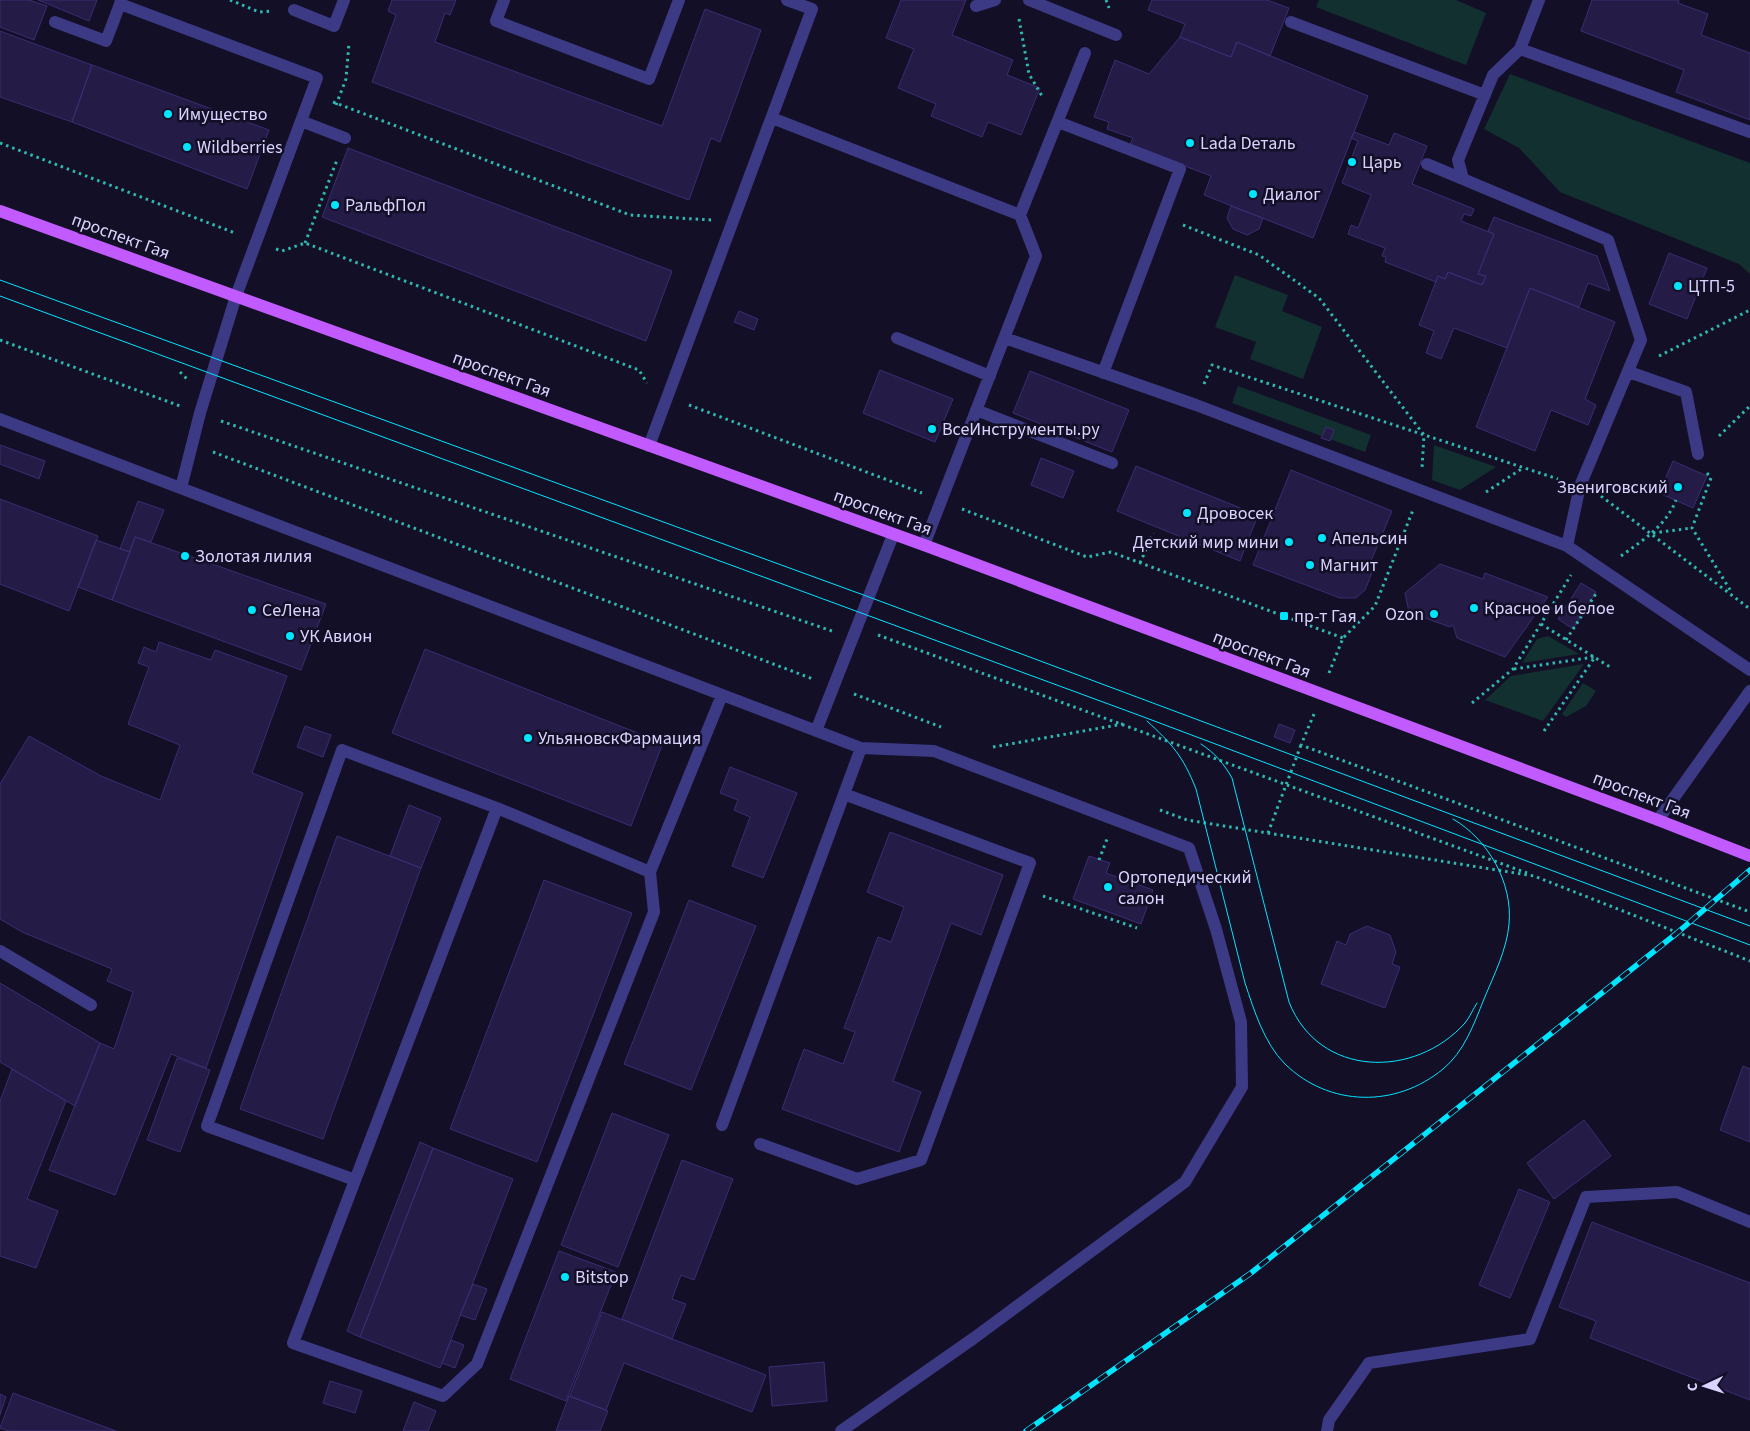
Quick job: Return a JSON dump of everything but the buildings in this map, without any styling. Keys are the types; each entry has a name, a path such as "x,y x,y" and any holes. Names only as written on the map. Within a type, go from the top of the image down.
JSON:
{"main road":[{"name":"проспект Гая","path":"0,211 924,545 1750,856"}],"street":[{"path":"294,10 334,26 344,0"},
{"path":"504,0 496,21 649,79 679,0"},
{"path":"650,446 772,118 811,5 787,0"},
{"path":"976,6 995,0"},
{"path":"1029,0 1116,35"},
{"path":"1463,179 1458,160 1493,75 1520,49 1539,0"},
{"path":"55,22 106,41 120,2 317,78 236,296 200,413 181,488"},
{"path":"1291,22 1485,95"},
{"path":"1520,49 1750,132"},
{"path":"924,545 1036,256 1020,215 1085,53"},
{"path":"772,118 1020,215"},
{"path":"300,121 345,138"},
{"path":"1058,122 1180,168 1103,373"},
{"path":"1427,164 1608,240 1641,340 1580,486 1568,546"},
{"path":"897,338 990,376"},
{"path":"1005,338 1196,405 1568,546 1750,670"},
{"path":"1628,372 1686,392 1698,454"},
{"path":"976,410 1112,463"},
{"path":"0,419 861,748 934,752 1189,848 1216,929 1241,1022 1242,1087 1185,1182 974,1338 841,1431"},
{"path":"816,731 893,534"},
{"path":"1658,820 1750,691"},
{"path":"497,808 294,1343 443,1396 477,1364 654,912 650,872 722,695"},
{"path":"722,1125 861,748"},
{"path":"355,1180 207,1126 342,750 497,808 650,872"},
{"path":"760,1144 857,1178 921,1160 1030,863 844,794"},
{"path":"0,951 91,1005"},
{"path":"1327,1431 1329,1420 1368,1363 1530,1339 1586,1197 1677,1192 1750,1222"}],"path":[{"path":"230,0 259,12"},
{"path":"1017,9 1029,74 1058,122"},
{"path":"326,131 346,80 349,39"},
{"path":"311,94 630,216 734,221"},
{"path":"305,243 345,138"},
{"path":"1628,372 1750,310"},
{"path":"0,340 200,413 838,633 875,634 1534,876 1750,961"},
{"path":"1196,405 1212,364 1580,486 1600,495 1750,609"},
{"path":"1692,528 1711,478 1704,469 1698,454 1750,406"},
{"path":"193,445 949,730"},
{"path":"1463,507 1524,468"},
{"path":"1652,533 1671,513 1676,500"},
{"path":"1652,533 1692,528"},
{"path":"1692,528 1734,596"},
{"path":"1140,563 1153,533"},
{"path":"1472,703 1513,669 1583,556"},
{"path":"1541,624 1610,667"},
{"path":"1513,669 1595,657"},
{"path":"1544,731 1595,657"},
{"path":"993,747 1124,724"},
{"path":"984,744 1003,750"},
{"path":"1268,833 1301,745"},
{"path":"1322,753 1750,912"},
{"path":"1159,810 1187,820 1534,876"},
{"path":"1021,889 1136,928"}],"green space":[{"path":"1319,0 1456,0 1486,13 1466,65 1316,7"},
{"path":"1510,74 1750,163 1750,274 1739,264 1560,192 1519,148 1484,129"},
{"path":"1235,275 1288,295 1282,311 1322,327 1303,379 1250,359 1256,342 1215,327"},
{"path":"1238,386 1371,435 1365,452 1232,403"},
{"path":"1434,445 1496,467 1460,490 1432,480"},
{"path":"1548,636 1579,654 1522,663 1537,639"},
{"path":"1584,664 1543,721 1485,700 1511,676"},
{"path":"1583,683 1596,691 1586,706 1566,717 1562,714"}],"tram line":[{"path":"0,280 869,597 1750,926"},
{"path":"0,296 1141,716 1750,945"},
{"path":"1147,721 1176,751 1196,789 1245,983 1265,1036 1285,1064 1302,1078 1342,1095 1384,1096 1405,1091 1425,1082 1443,1069 1457,1054 1468,1037 1496,971 1508,933 1509,909 1507,893 1496,864 1487,850 1477,838 1453,819"},
{"path":"1201,744 1219,759 1232,778 1289,1002 1303,1027 1322,1045 1345,1057 1370,1062 1395,1061 1421,1054 1444,1041 1465,1023 1477,1003"}],"railway":[{"path":"1026,1431 1251,1273 1677,933 1750,870"}],"place":[{"name":"Имущество","path":"168,114"},
{"name":"Lada Dеталь","path":"1190,143"},
{"name":"Wildberries","path":"187,147"},
{"name":"Царь","path":"1352,162"},
{"name":"Диалог","path":"1253,194"},
{"name":"РальфПол","path":"335,205"},
{"name":"ЦТП-5","path":"1678,286"},
{"name":"ВсеИнструменты.ру","path":"932,429"},
{"name":"Звениговский","path":"1678,487"},
{"name":"Дровосек","path":"1187,513"},
{"name":"Апельсин","path":"1322,538"},
{"name":"Детский мир мини","path":"1289,542"},
{"name":"Золотая лилия","path":"185,556"},
{"name":"Магнит","path":"1310,565"},
{"name":"Красное и белое","path":"1474,608"},
{"name":"СеЛена","path":"252,610"},
{"name":"Ozon","path":"1434,614"},
{"name":"пр-т Гая","path":"1284,616"},
{"name":"УК Авион","path":"290,636"},
{"name":"УльяновскФармация","path":"528,738"},
{"name":"Ортопедический салон","path":"1108,887"},
{"name":"Bitstop","path":"565,1277"}]}
